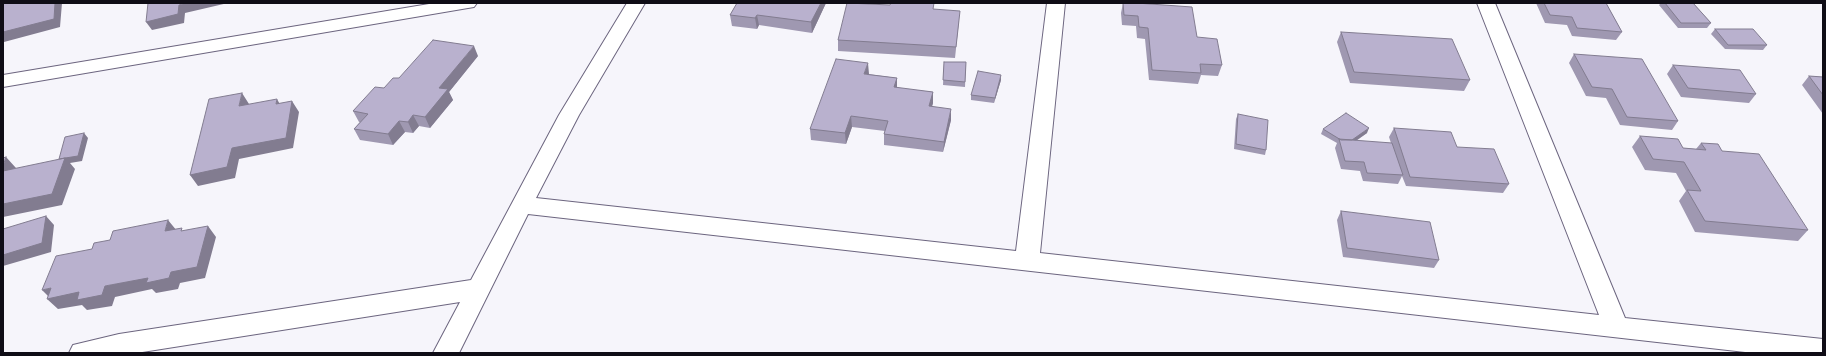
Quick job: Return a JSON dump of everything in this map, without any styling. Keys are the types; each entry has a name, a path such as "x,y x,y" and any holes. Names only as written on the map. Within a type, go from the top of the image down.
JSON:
{"street":[{"path":"3,81 468,3"},
{"path":"446,353 521,205 569,115 636,3"},
{"path":"1027,262 1056,3"},
{"path":"1486,3 1616,328"},
{"path":"521,205 1823,350"},
{"path":"82,353 119,345 478,289"}],"building":[{"path":"3,3 55,3 54,19 3,32"},
{"path":"148,3 186,3 179,5 178,14 146,22"},
{"path":"737,3 821,3 811,22 757,15 755,18 730,15"},
{"path":"847,3 890,5 891,3 934,3 933,9 960,11 956,47 838,40"},
{"path":"1123,3 1192,7 1197,37 1217,39 1222,65 1200,64 1201,73 1152,70 1148,28 1139,27 1138,16 1124,15"},
{"path":"1544,3 1606,3 1622,32 1577,28 1572,17 1550,15"},
{"path":"1665,3 1693,3 1711,23 1681,23"},
{"path":"1715,29 1753,29 1767,45 1728,45"},
{"path":"1341,32 1452,39 1470,80 1354,72"},
{"path":"433,40 474,46 439,88 448,89 425,117 413,115 408,122 399,121 388,134 354,129 368,114 353,111 375,87 384,88 393,78 399,78"},
{"path":"1574,54 1642,59 1678,121 1627,117 1612,89 1592,87"},
{"path":"836,59 868,63 864,74 897,78 894,87 933,92 929,106 951,109 944,142 884,134 888,121 851,116 845,133 810,129"},
{"path":"944,62 966,62 965,82 943,80"},
{"path":"1673,65 1740,70 1756,94 1688,88"},
{"path":"978,71 1001,75 995,98 971,95"},
{"path":"1809,76 1823,77 1823,95"},
{"path":"242,93 239,106 277,99 276,104 292,101 286,138 232,148 227,167 190,175 209,99"},
{"path":"1346,113 1369,128 1352,140 1341,140 1323,129"},
{"path":"1238,114 1268,120 1266,150 1236,144"},
{"path":"1394,128 1451,132 1457,147 1494,149 1509,184 1410,177"},
{"path":"84,133 78,156 59,159 65,137"},
{"path":"1640,136 1678,139 1683,148 1706,150 1701,143 1718,144 1722,151 1759,154 1808,230 1705,221 1687,190 1701,191 1684,162 1653,159"},
{"path":"1339,139 1392,143 1403,175 1367,173 1364,162 1345,161"},
{"path":"6,157 3,166 3,158"},
{"path":"65,158 52,194 3,204 3,171"},
{"path":"1341,211 1430,222 1439,260 1347,248"},
{"path":"46,216 42,243 3,255 3,229"},
{"path":"168,220 165,231 182,228 181,231 208,226 197,267 171,272 169,278 146,283 148,278 105,286 102,295 77,300 79,292 47,299 51,288 42,290 56,256 92,249 94,243 110,240 113,231"}]}
